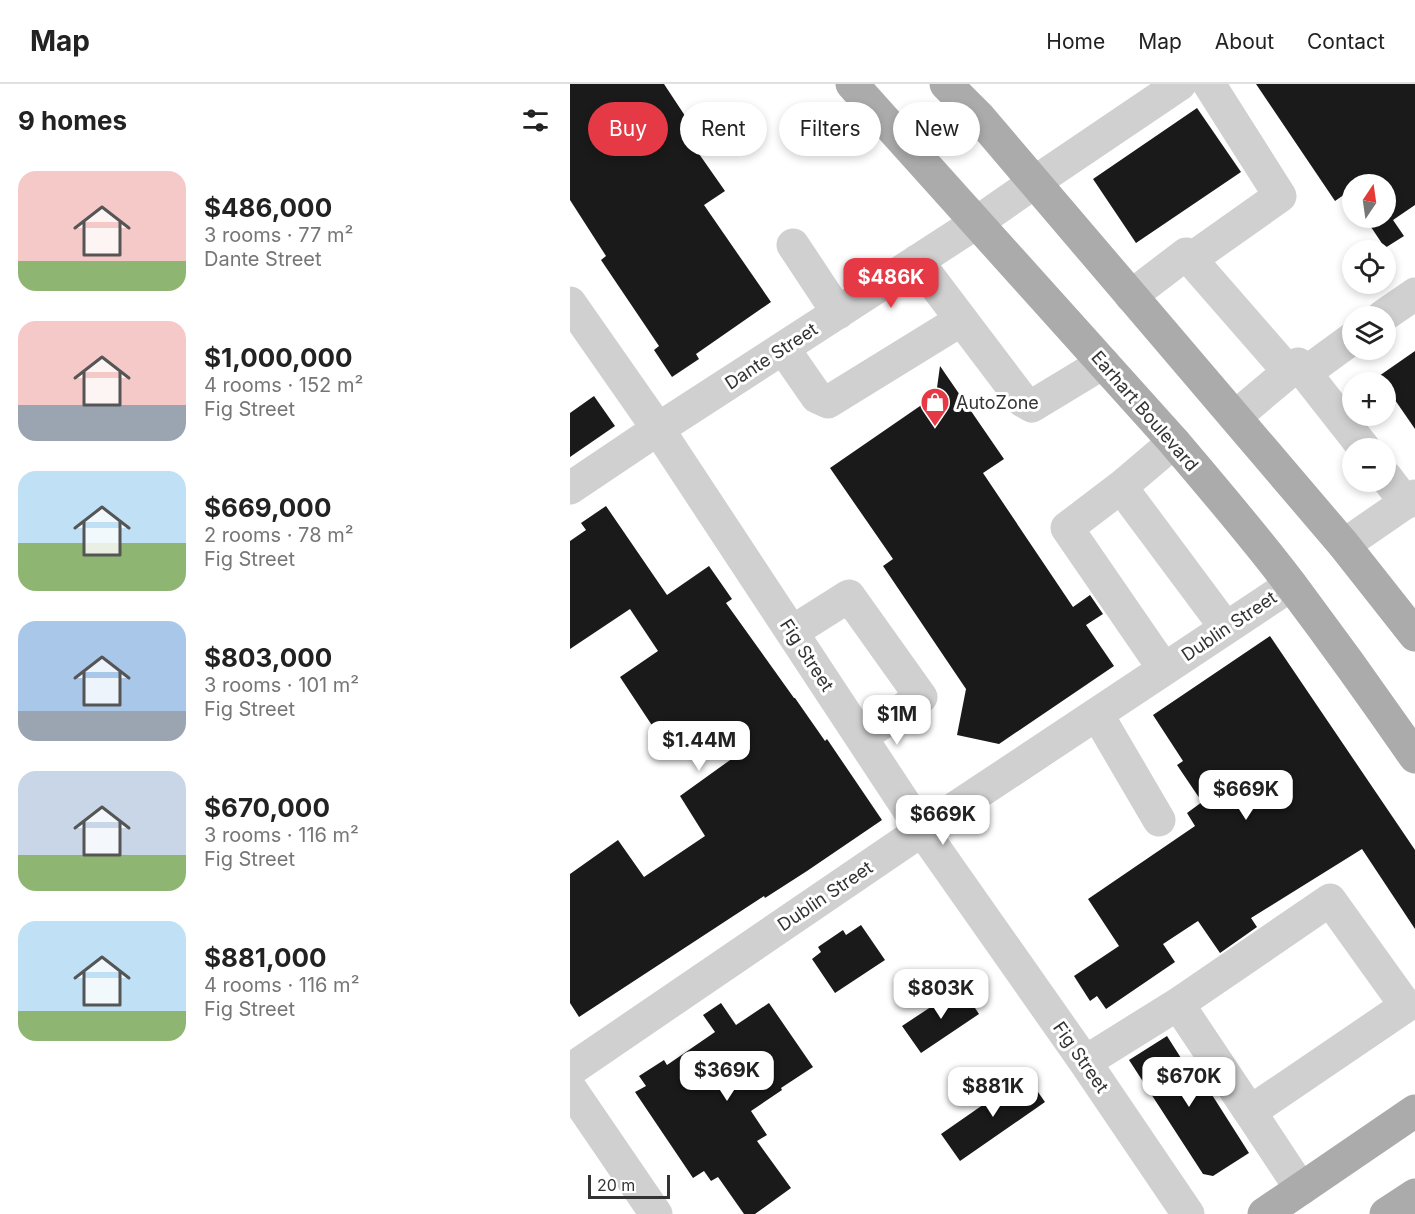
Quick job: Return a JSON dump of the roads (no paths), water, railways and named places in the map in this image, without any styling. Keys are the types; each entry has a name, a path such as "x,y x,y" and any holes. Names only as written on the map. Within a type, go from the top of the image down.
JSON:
{"main road":[{"name":"Earhart Boulevard","path":"852,84 1174,442 1291,585 1415,757"},
{"path":"946,84 964,102"},
{"path":"980,118 1344,545 1415,635"},
{"path":"1264,1214 1414,1114"},
{"path":"1386,1214 1415,1195"}],"street":[{"path":"958,84 969,102"},
{"name":"Dante Street","path":"570,488 976,223 1180,84"},
{"path":"1191,260 1280,196 1209,84"},
{"path":"793,245 838,313"},
{"path":"1131,296 1186,254 1355,438"},
{"path":"917,261 1023,401 1032,406 1103,363"},
{"path":"1396,307 1415,294"},
{"name":"Fig Street","path":"570,303 658,429 922,830 1085,1062 1188,1214"},
{"path":"783,348 817,397 828,402 961,320"},
{"path":"1235,417 1297,373 1342,345"},
{"path":"1164,669 1067,528 1121,487 1174,442"},
{"path":"1121,487 1226,628"},
{"path":"1344,545 1410,500 1396,487"},
{"name":"Dublin Street","path":"570,1070 922,830 1291,585"},
{"path":"792,632 849,596 921,697 861,737"},
{"path":"1097,714 1159,820"},
{"path":"1085,1062 1178,1004 1330,900 1406,1006 1250,1112"},
{"path":"1178,1004 1301,1189"},
{"path":"570,1088 656,1214"}],"place":[{"name":"AutoZone","path":"935,428"}]}
